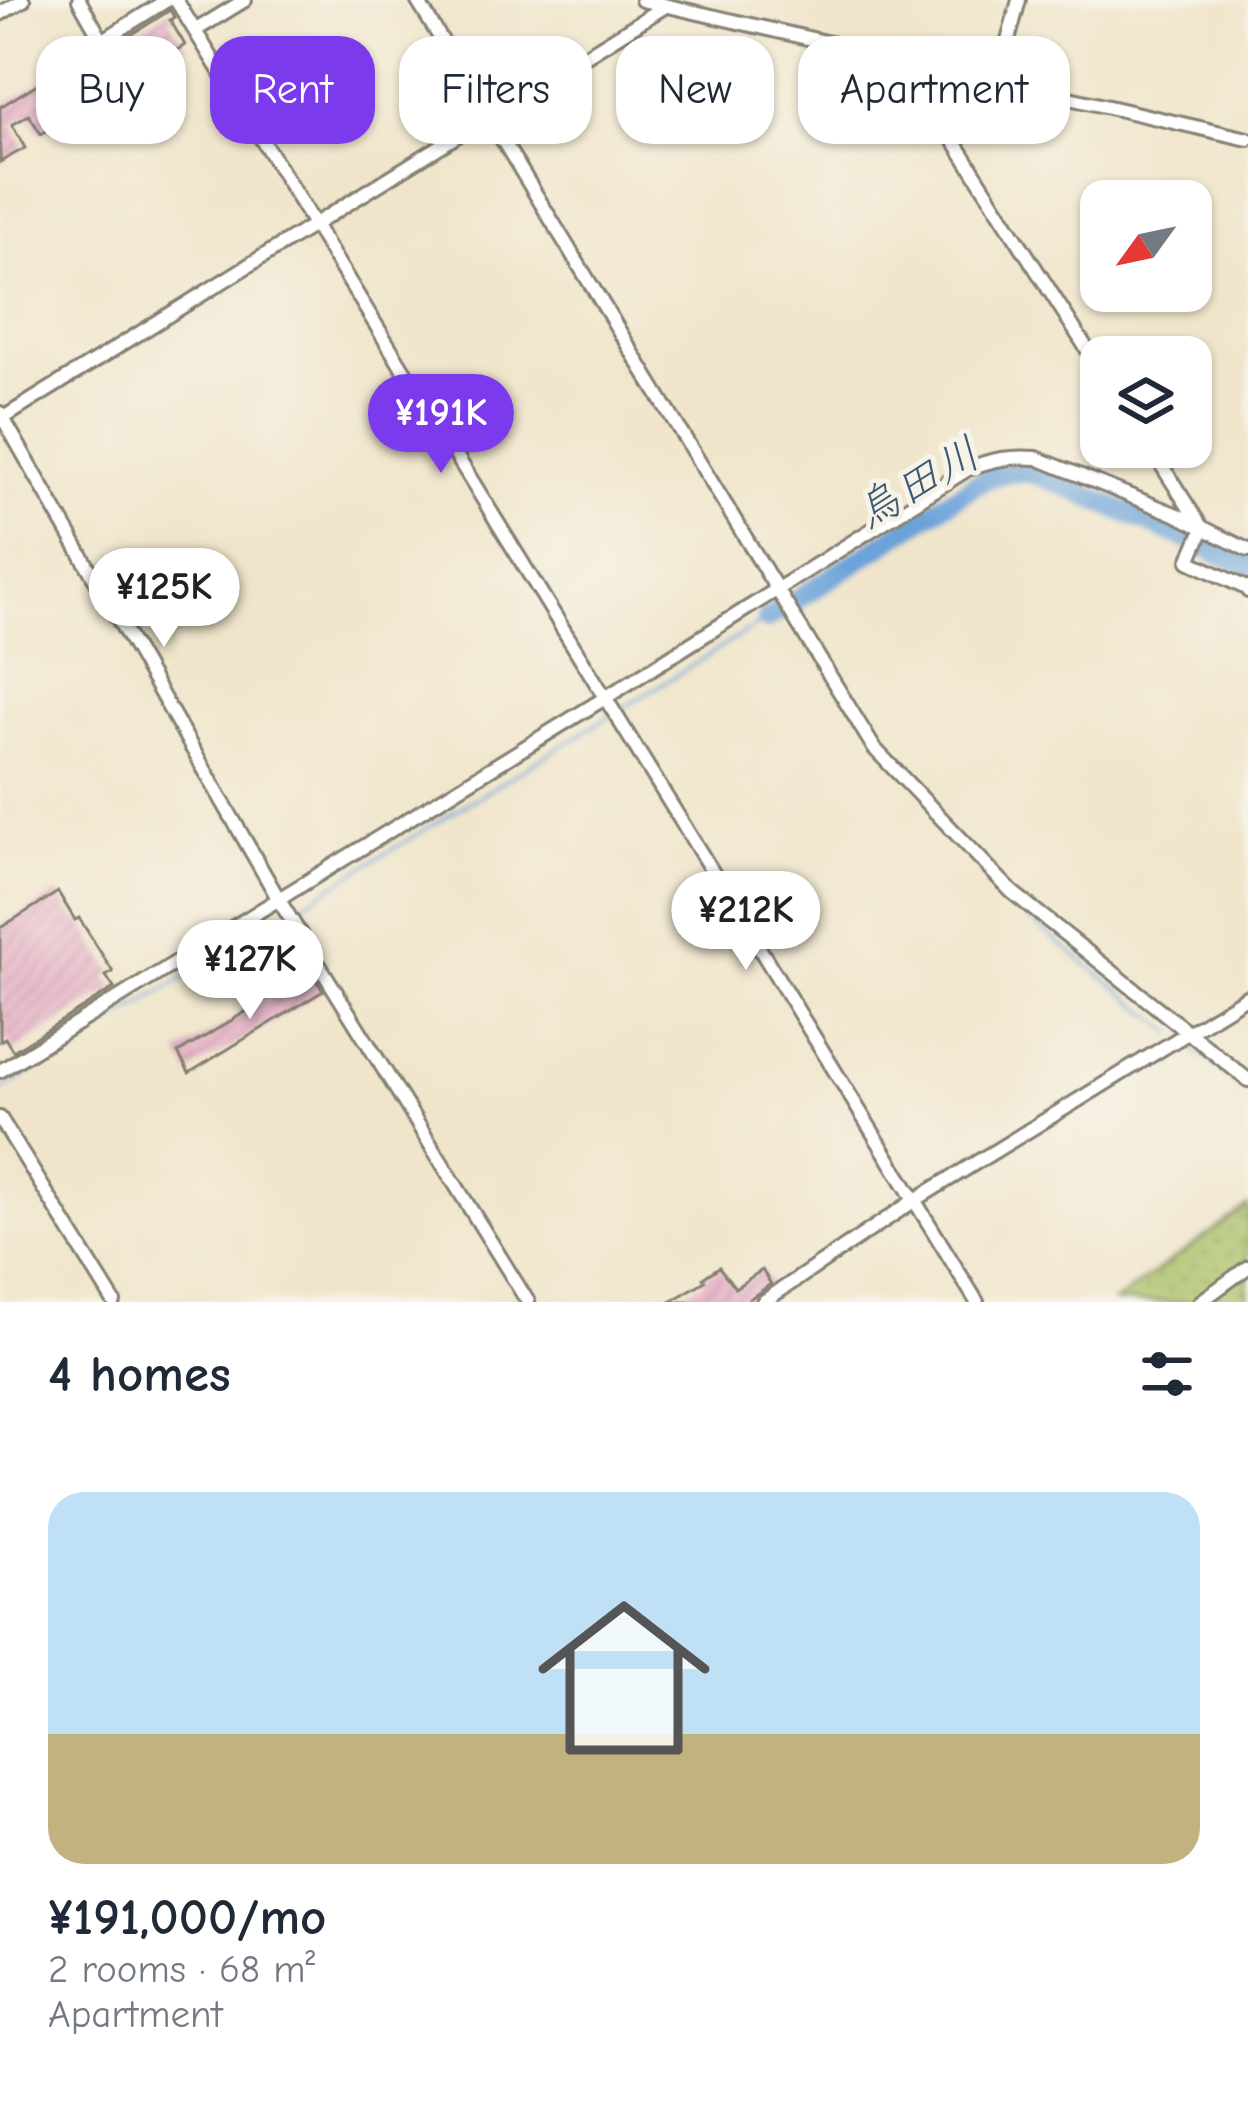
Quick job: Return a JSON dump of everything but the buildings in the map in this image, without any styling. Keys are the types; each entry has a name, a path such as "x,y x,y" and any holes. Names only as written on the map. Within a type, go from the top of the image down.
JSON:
{"street":[{"path":"0,14 23,0"},
{"path":"79,0 105,39 167,0"},
{"path":"176,0 977,1302"},
{"path":"196,30 245,0"},
{"path":"417,0 439,36"},
{"path":"642,0 798,36"},
{"path":"1009,36 1019,0"},
{"path":"592,52 664,7"},
{"path":"1070,99 1248,140"},
{"path":"445,144 1,417 281,903 528,1302"},
{"path":"505,144 874,748 1012,892 1248,1080"},
{"path":"956,144 1080,337"},
{"path":"0,1071 606,701 968,469 1014,456 1037,458 1175,514 1202,532 1248,550"},
{"path":"1163,468 1202,532"},
{"path":"1202,532 1190,561 1248,591"},
{"path":"764,1302 915,1200 1248,996"},
{"path":"0,1118 115,1302"},
{"path":"1200,1302 1248,1268"}],"green space":[{"path":"1248,1206 1248,1302 1114,1302"}],"waterway":[{"name":"烏田川","path":"767,619 974,485 1006,472 1040,475 1248,566"},
{"path":"620,710 767,619"},
{"path":"293,910 612,715"},
{"path":"0,1091 284,916"},
{"path":"1029,919 1174,1033"},
{"path":"1187,1044 1248,1090"}]}
